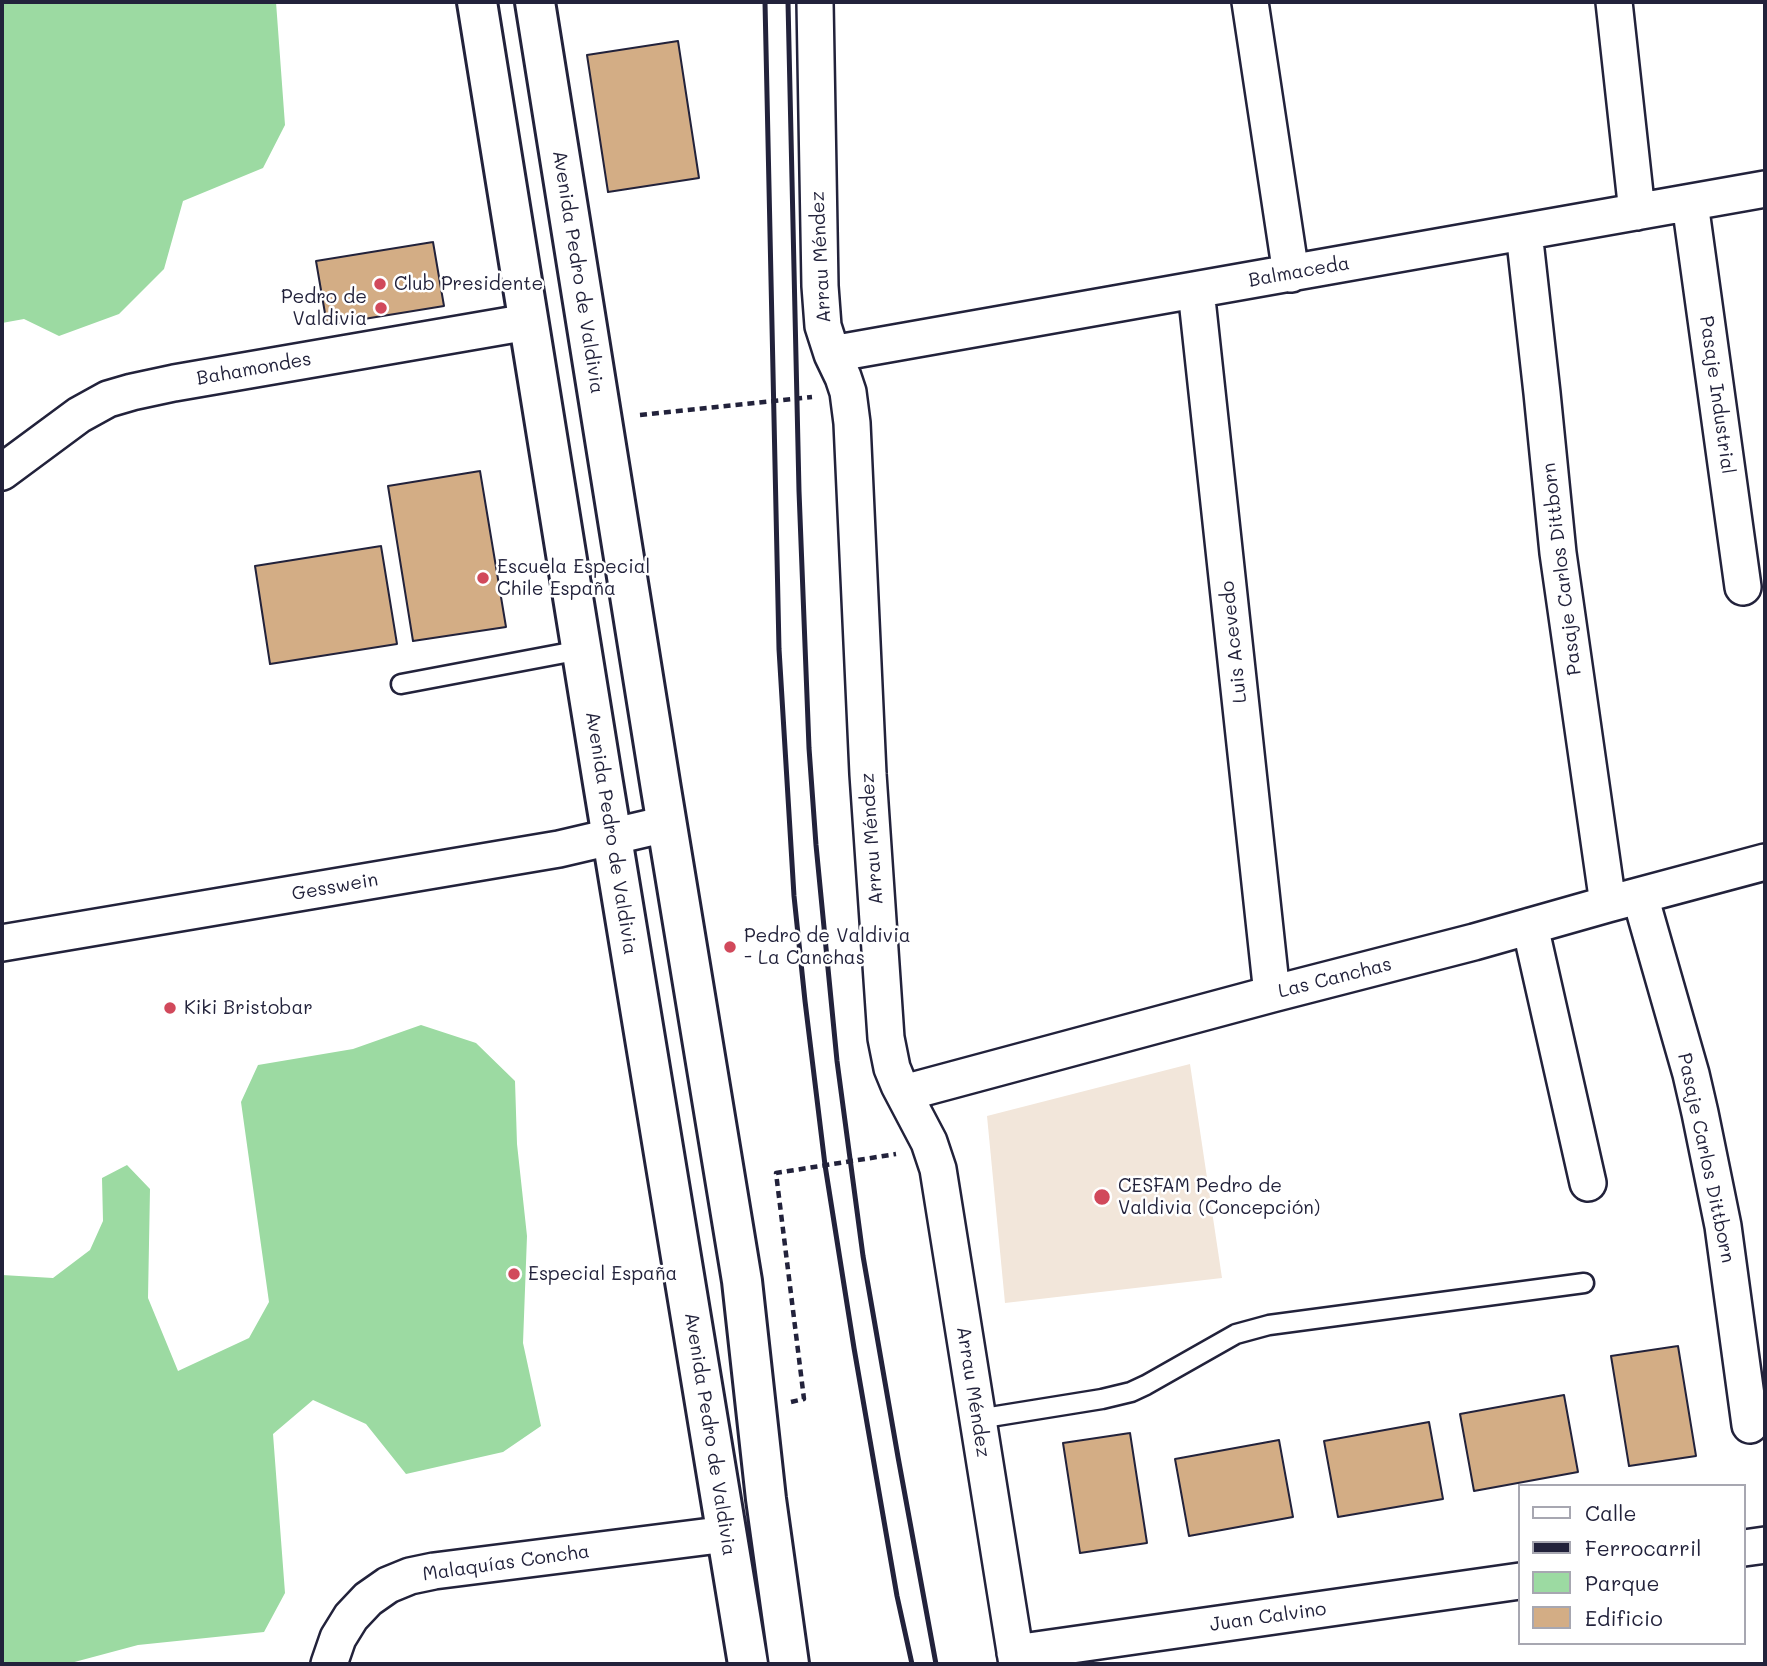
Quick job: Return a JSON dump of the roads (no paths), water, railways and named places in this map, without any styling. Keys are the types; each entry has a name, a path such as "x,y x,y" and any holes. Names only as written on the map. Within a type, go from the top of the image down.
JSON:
{"main road":[{"name":"Avenida Pedro de Valdivia","path":"477,2 748,1664"},
{"name":"Avenida Pedro de Valdivia","path":"534,2 742,1281 766,1499 789,1664"}],"street":[{"name":"Arrau Méndez","path":"815,2 820,286 823,326 832,354 844,376 852,423 867,774 886,1038 892,1068 929,1142 937,1169 1016,1659"},
{"path":"1250,2 1291,274"},
{"path":"1614,2 1637,212"},
{"name":"Balmaceda","path":"832,354 1765,189"},
{"name":"Pasaje Industrial","path":"1690,203 1743,587"},
{"name":"Pasaje Carlos Dittborn","path":"1524,232 1558,553 1624,900 1691,1074 1700,1113 1723,1226 1750,1425"},
{"name":"Luis Acevedo","path":"1196,290 1272,994"},
{"name":"Bahamondes","path":"2,472 79,415 108,399 132,392 528,322"},
{"name":"Gesswein","path":"2,943 559,849 666,824"},
{"name":"Las Canchas","path":"904,1093 1474,943 1765,862"},
{"path":"1530,926 1588,1183"},
{"name":"Malaquías Concha","path":"329,1664 338,1638 351,1617 368,1599 410,1576 727,1534"},
{"path":"1746,1548 1765,1545"},
{"name":"Juan Calvino","path":"1016,1659 1518,1581"}],"lane":[{"path":"401,684 581,650"},
{"path":"978,1419 1131,1392 1236,1334 1269,1325 1584,1283"}],"railway":[{"path":"765,2 779,649 794,896 825,1165 897,1596 912,1664"},
{"path":"788,2 799,491 809,748 816,845 837,1061 863,1256 936,1664"}],"place":[{"name":"Club Presidente","path":"380,284"},
{"name":"Pedro de Valdivia","path":"381,308"},
{"name":"Escuela Especial Chile España","path":"483,578"},
{"name":"Pedro de Valdivia - La Canchas","path":"730,947"},
{"name":"Kiki Bristobar","path":"170,1008"},
{"name":"CESFAM Pedro de Valdivia (Concepción)","path":"1102,1197"},
{"name":"Especial España","path":"514,1274"}]}
